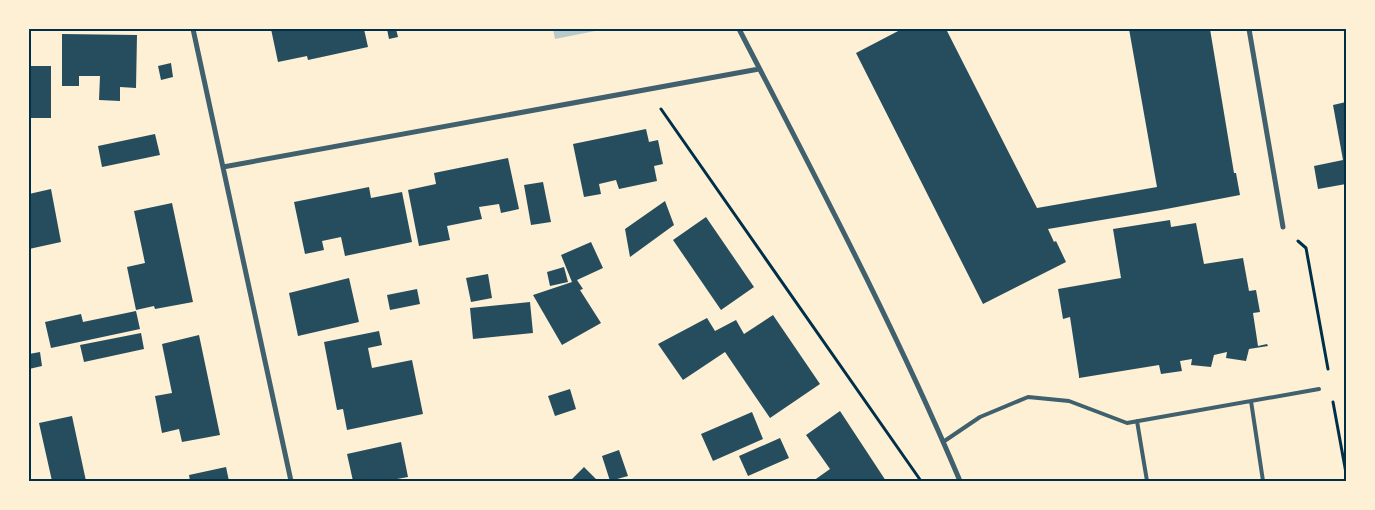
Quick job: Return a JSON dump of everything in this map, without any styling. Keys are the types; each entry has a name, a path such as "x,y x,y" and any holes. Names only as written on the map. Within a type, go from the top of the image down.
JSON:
{"street":[{"path":"193,29 292,481"},
{"path":"739,29 862,270 960,481"},
{"path":"1249,29 1283,227"},
{"path":"222,167 760,68"}],"lane":[{"path":"943,442 980,417 1028,398 1068,401 1127,423 1319,389"},
{"path":"1251,401 1263,481"},
{"path":"1137,421 1147,481"}],"path":[{"path":"647,88 921,481"},
{"path":"1283,227 1306,248 1329,378"},
{"path":"1332,396 1346,473"}],"shaded area":[{"path":"553,29 605,29 555,39"}],"building":[{"path":"271,29 364,29 368,47 308,60 307,56 278,62"},
{"path":"387,29 396,29 398,37 389,39"},
{"path":"902,29 946,29 1037,208 1157,187 1129,29 1210,29 1234,173 1236,173 1240,195 1048,229 1066,262 983,304 856,53"},
{"path":"62,34 137,35 136,88 120,87 120,101 99,100 100,76 79,76 79,86 62,86"},
{"path":"171,63 173,77 161,80 158,66"},
{"path":"29,66 51,66 51,118 29,118"},
{"path":"1346,102 1346,184 1318,189 1314,166 1343,160 1333,105"},
{"path":"646,129 649,142 658,140 663,164 654,166 657,181 619,189 616,180 599,184 601,194 584,197 573,144"},
{"path":"155,134 160,155 102,167 98,146"},
{"path":"508,158 519,209 501,213 499,204 479,207 482,219 447,226 450,240 419,246 408,190 436,184 434,173"},
{"path":"543,182 551,222 531,225 524,185"},
{"path":"369,187 371,198 402,192 412,242 345,256 341,237 322,241 324,250 305,254 294,202"},
{"path":"51,189 61,242 29,249 29,194"},
{"path":"665,201 674,225 630,257 625,229"},
{"path":"172,203 193,302 155,309 154,306 136,310 127,267 145,263 134,211"},
{"path":"706,217 754,287 721,310 673,240"},
{"path":"1170,220 1171,227 1196,223 1204,264 1243,258 1249,291 1256,290 1260,312 1253,313 1258,346 1267,344 1268,346 1249,349 1246,361 1226,358 1227,352 1214,355 1211,367 1191,365 1192,359 1180,361 1182,371 1161,374 1159,365 1079,378 1070,317 1063,319 1058,289 1121,278 1113,229"},
{"path":"591,242 603,268 577,280 583,289 580,290 601,323 562,345 533,295 572,282 561,255"},
{"path":"564,267 568,282 550,286 547,272"},
{"path":"488,274 492,298 471,302 466,278"},
{"path":"349,278 359,322 298,336 289,293"},
{"path":"417,289 420,304 390,310 387,295"},
{"path":"530,302 533,333 473,339 470,308"},
{"path":"136,311 140,329 51,348 45,322 81,314 83,322"},
{"path":"773,315 820,384 770,418 725,352 683,380 658,344 707,318 715,331 736,320 744,334"},
{"path":"379,331 382,345 368,348 372,368 412,360 423,414 347,430 343,409 337,410 324,342"},
{"path":"141,333 144,349 84,362 80,345"},
{"path":"199,335 220,435 182,442 179,429 162,433 155,396 172,393 162,344"},
{"path":"40,352 42,366 29,369 29,354"},
{"path":"570,389 576,409 555,416 548,396"},
{"path":"840,411 886,481 813,481 830,469 806,435"},
{"path":"752,412 763,439 713,461 701,434"},
{"path":"72,416 86,481 52,481 39,423"},
{"path":"780,438 789,458 748,476 739,456"},
{"path":"401,442 408,477 397,479 398,481 353,481 347,454"},
{"path":"619,450 628,476 610,481 602,456"},
{"path":"226,467 229,481 190,481 189,475"},
{"path":"584,467 598,481 570,481"}]}
